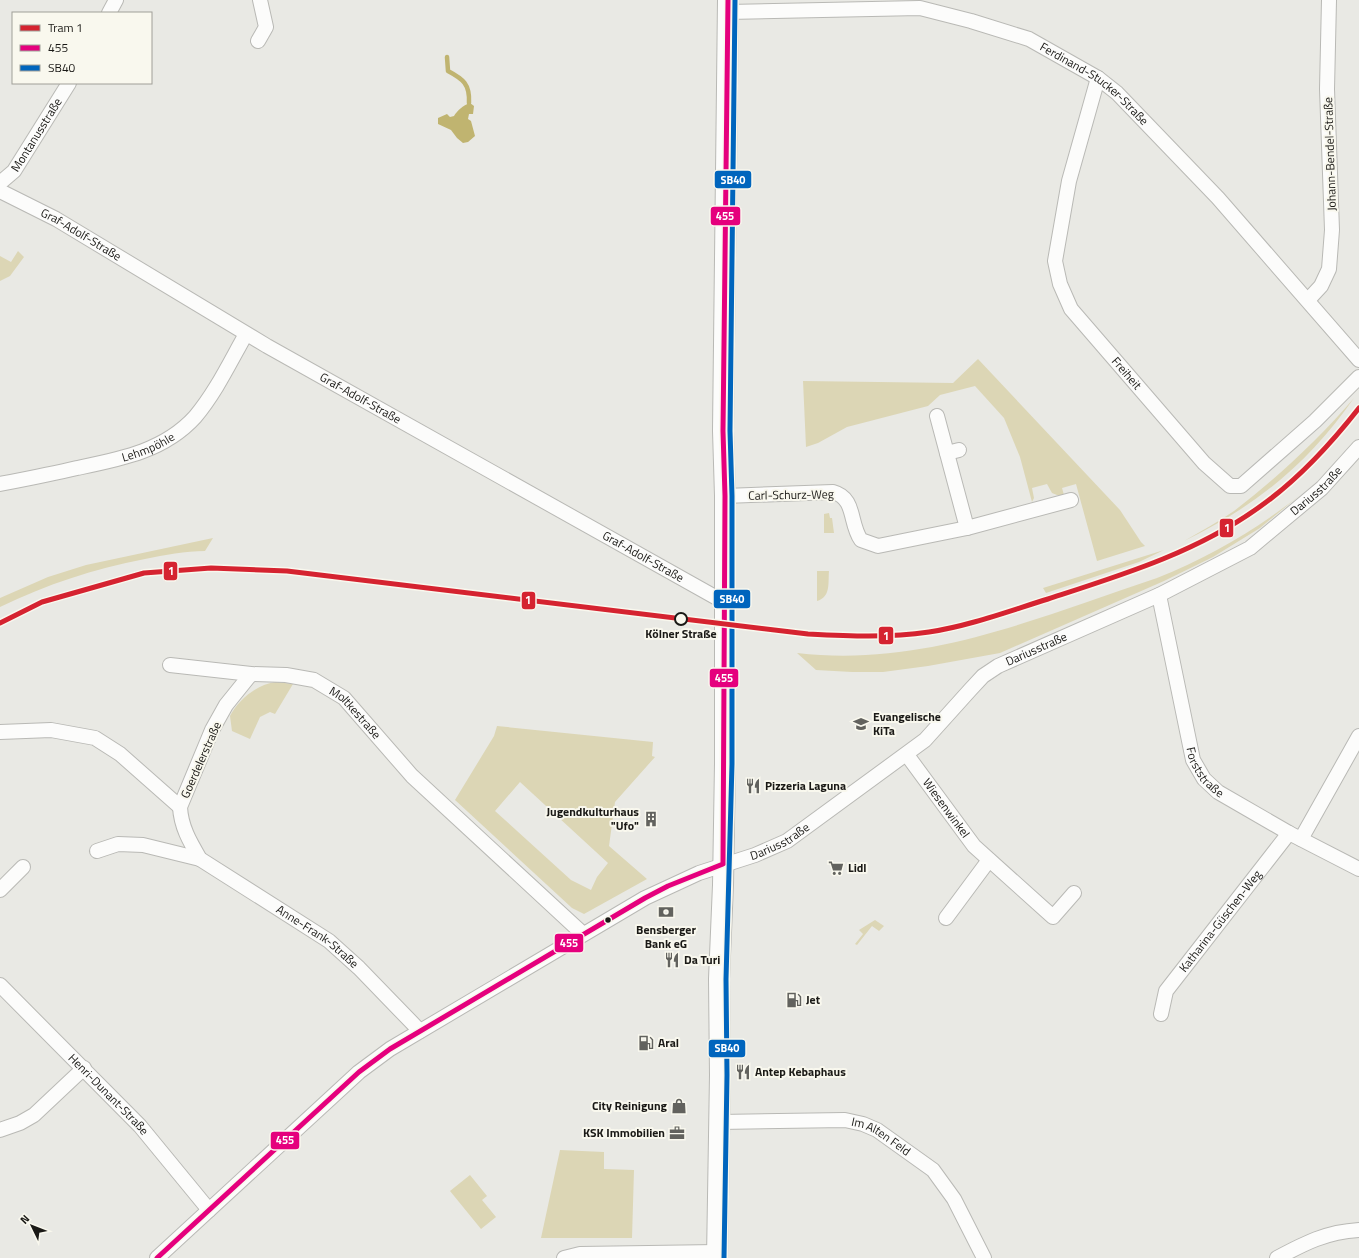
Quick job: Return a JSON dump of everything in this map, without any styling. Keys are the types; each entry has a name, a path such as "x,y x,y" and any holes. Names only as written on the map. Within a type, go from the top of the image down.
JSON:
{"main road":[{"path":"717,1255 720,1122 719,979 725,764 725,496 723,431 728,6"}],"street":[{"path":"110,12 116,0"},
{"path":"258,41 266,27 260,0"},
{"name":"Johann-Bendel-Straße","path":"1308,300 1321,286 1328,270 1332,230 1328,89 1329,0"},
{"name":"Ferdinand-Stucker-Straße","path":"728,6 919,4 1029,39 1098,78 1117,93 1165,142 1308,300 1359,360"},
{"name":"Freiheit","path":"1098,78 1069,181 1055,261 1060,284 1071,309 1204,463 1230,486 1241,486 1315,421 1359,377"},
{"name":"Montanusstraße","path":"0,183 14,171 68,84"},
{"name":"Graf-Adolf-Straße","path":"0,191 56,219 246,334 724,602"},
{"name":"Lehmpöhle","path":"0,484 132,457 161,443 181,430 203,407 246,334"},
{"path":"937,416 953,452 967,528"},
{"name":"Dariusstraße","path":"157,1258 363,1069 390,1049 583,934 668,886 723,864 754,855 782,844 907,755 925,740 983,676 998,666 1159,595 1250,548 1322,488 1359,447"},
{"name":"Carl-Schurz-Weg","path":"725,496 838,493 847,500 860,538 869,544 878,546 967,528 1071,500"},
{"name":"Forststraße","path":"1159,595 1193,760 1204,779 1218,792 1295,836 1359,869"},
{"name":"Moltkestraße","path":"170,665 251,674 286,675 314,680 344,698 412,776 583,934"},
{"name":"Goerdelerstraße","path":"180,807 212,730 226,705 251,674"},
{"path":"0,732 51,730 95,738 120,754 180,807"},
{"name":"Katharina-Güschen-Weg","path":"1162,1014 1166,991 1295,836 1359,736"},
{"name":"Wiesenwinkel","path":"907,755 959,828 989,860 1053,916 1074,893"},
{"name":"Anne-Frank-Straße","path":"180,807 180,820 200,859"},
{"name":"Anne-Frank-Straße","path":"97,851 118,844 143,845 200,859 329,941 359,968 420,1032"},
{"path":"946,918 989,860"},
{"path":"0,890 23,867"},
{"name":"Henri-Dunant-Straße","path":"0,985 140,1126 209,1210"},
{"path":"0,1130 20,1123 34,1115 84,1068"},
{"name":"Im Alten Feld","path":"720,1122 845,1120 863,1124 877,1130 933,1170 954,1199 984,1258"},
{"path":"1277,1258 1312,1239 1346,1231 1359,1230"},
{"path":"564,1258 580,1254 717,1255"}],"shaded area":[{"path":"470,103 474,106 473,114 469,114 468,119 471,121 475,136 468,142 463,143 451,130 438,124 438,118 447,114 450,117 454,116 460,108"},
{"path":"18,251 24,257 10,276 0,281 0,256 11,262"},
{"path":"978,359 1120,510 1145,546 1097,561 1076,484 1062,488 1064,495 1052,493 1047,484 1032,488 1034,498 1032,502 1020,457 1004,418 975,386 940,395 928,406 847,427 818,443 806,447 803,381 953,383"},
{"path":"1354,398 1318,443 1279,481 1234,513 1210,528 1184,541 1234,511 1266,485 1297,458"},
{"path":"1300,495 1260,528 1213,557 1164,581 1000,653 928,666 883,672 852,672 816,670 797,653 844,656 891,653 936,646 981,636 1025,623 1157,578 1176,570 1232,542 1266,520"},
{"path":"829,513 830,518 832,518 834,533 824,533 824,514"},
{"path":"213,538 205,551 168,555 107,567 53,584 0,607 0,598 48,577 86,565"},
{"path":"1164,550 1139,562 1046,593 1043,588"},
{"path":"817,571 829,571 827,593 817,601"},
{"path":"276,682 293,684 275,714 270,712 260,717 250,739 232,731 230,716 238,704 255,689 269,683"},
{"path":"497,726 653,742 652,756 655,757 615,802 609,846 647,879 584,914 572,908 455,800 494,736","holes":["520,782 608,863 597,877 591,890 571,880 495,811"]},
{"path":"875,920 884,926 879,931 872,926 857,945 855,944 863,934 859,930"},
{"path":"560,1150 604,1152 604,1169 634,1170 632,1238 541,1238"},
{"path":"470,1175 487,1196 482,1200 496,1217 481,1229 450,1191"}],"waterway":[{"path":"447,57 448,71 462,80 467,87 469,103"}],"tram line":[{"name":"1","path":"0,623 42,602 144,573 211,568 287,571 808,634 884,636 929,632 989,618 1130,572 1209,538 1258,508 1286,486 1325,449 1359,408"}],"transit line":[{"name":"455","path":"723,864 725,496 723,431 728,0"},
{"name":"SB40","path":"724,1258 727,1075 726,979 732,764 732,496 730,431 735,0"},
{"name":"455","path":"157,1258 359,1072 390,1049 645,898 668,886 723,864"}],"place":[{"name":"Kölner Straße","path":"681,619"},
{"name":"Evangelische KiTa","path":"861,724"},
{"name":"Pizzeria Laguna","path":"753,786"},
{"name":"Jugendkulturhaus \"Ufo\"","path":"651,819"},
{"name":"Lidl","path":"836,868"},
{"name":"Bensberger Bank eG","path":"666,912"},
{"name":"Da Turi","path":"672,960"},
{"name":"Jet","path":"794,1000"},
{"name":"Aral","path":"646,1043"},
{"name":"Antep Kebaphaus","path":"743,1072"},
{"name":"City Reinigung","path":"679,1106"},
{"name":"KSK Immobilien","path":"677,1133"}]}
